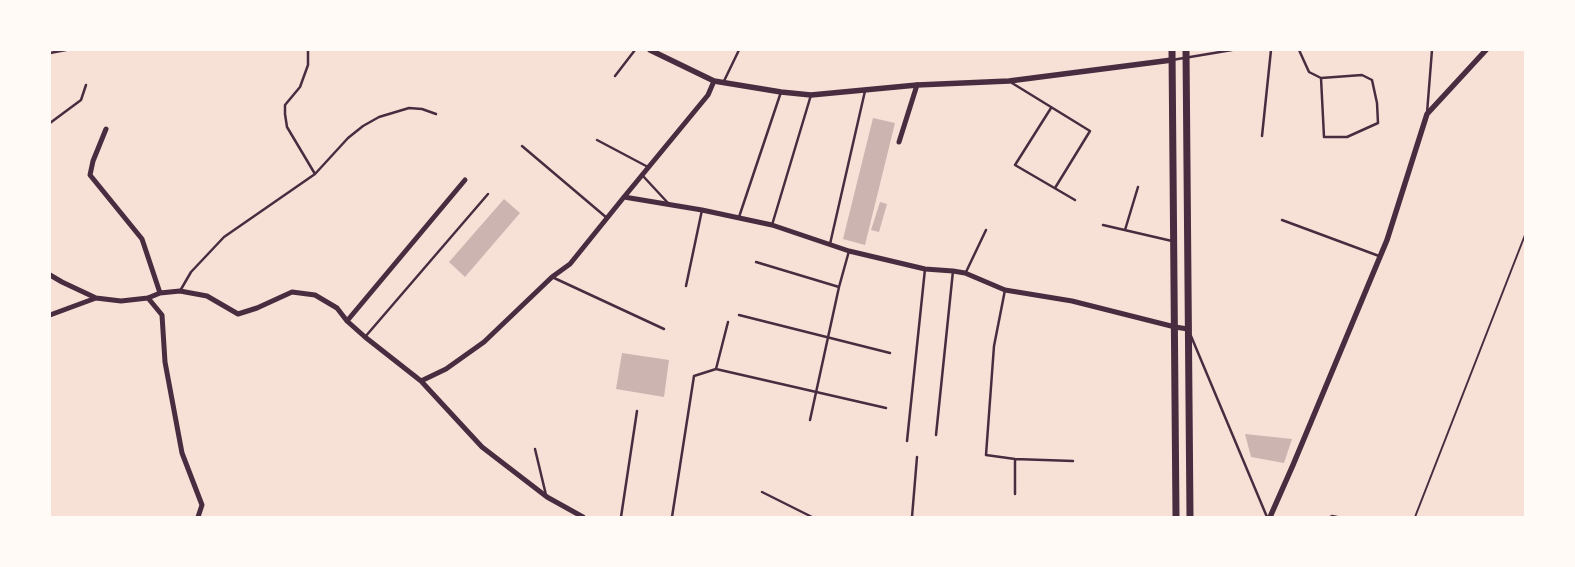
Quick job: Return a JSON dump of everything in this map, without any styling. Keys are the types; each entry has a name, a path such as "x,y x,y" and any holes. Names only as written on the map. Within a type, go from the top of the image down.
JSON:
{"main road":[{"path":"1172,50 1176,517"},
{"path":"1186,50 1190,517"}],"street":[{"path":"1268,517 1293,465 1387,240 1427,114 1486,50"},
{"path":"654,51 714,81 811,95 917,85 1008,81 1172,60"},
{"path":"420,380 446,369 484,342 552,277 570,264 708,95 714,81"},
{"path":"900,142 917,85"},
{"path":"106,129 90,175 142,239 160,293"},
{"path":"347,321 465,180"},
{"path":"624,197 702,210 772,225 849,251 925,269 965,274 1005,290 1072,301 1188,329"},
{"path":"50,275 96,298 121,301 148,298 160,293 180,291 207,296 238,314 258,308 292,292 315,295 337,308 347,321 365,337 420,380 482,447 547,497 583,517"},
{"path":"50,315 96,298"},
{"path":"148,298 162,315 165,362 182,453 202,505 198,517"}],"lane":[{"path":"50,53 66,50"},
{"path":"308,50 308,65 300,87 285,105 285,114 287,127 315,174"},
{"path":"615,76 635,50"},
{"path":"724,83 739,50"},
{"path":"1172,60 1232,50"},
{"path":"1262,136 1271,50"},
{"path":"1300,50 1309,72 1321,78 1362,75 1372,80 1377,103 1378,123 1347,137 1324,137 1321,78"},
{"path":"1427,114 1432,50"},
{"path":"1008,81 1090,131 1055,188"},
{"path":"50,123 81,100 86,85"},
{"path":"830,246 866,90"},
{"path":"738,218 780,92"},
{"path":"772,225 811,95"},
{"path":"180,291 191,272 224,237 315,174 348,138 363,126 378,116 409,108 422,109 436,114"},
{"path":"1051,108 1015,165 1075,200"},
{"path":"597,140 648,168"},
{"path":"522,146 607,218"},
{"path":"642,175 669,204"},
{"path":"1125,230 1138,187"},
{"path":"365,337 488,194"},
{"path":"686,286 702,210"},
{"path":"1282,220 1380,256"},
{"path":"1103,225 1173,241"},
{"path":"965,274 986,230"},
{"path":"810,420 839,287 849,251"},
{"path":"756,262 839,287"},
{"path":"907,441 925,269"},
{"path":"936,435 953,271"},
{"path":"552,277 664,329"},
{"path":"1005,290 994,346 986,455 1015,459 1073,461"},
{"path":"739,315 890,353"},
{"path":"716,369 728,322"},
{"path":"1188,329 1268,517"},
{"path":"672,517 694,376 716,369 886,408"},
{"path":"621,517 637,411"},
{"path":"535,449 547,497"},
{"path":"912,517 917,457"},
{"path":"1015,459 1015,494"},
{"path":"762,492 812,517"},
{"path":"1330,517 1337,517"}],"path":[{"path":"1415,517 1525,234"}],"building":[{"path":"873,118 895,123 865,245 843,239"},
{"path":"504,199 520,213 465,277 449,262"},
{"path":"880,202 887,204 879,232 871,230"},
{"path":"622,353 669,360 664,397 616,389"},
{"path":"1245,434 1292,439 1284,463 1251,457"}]}
